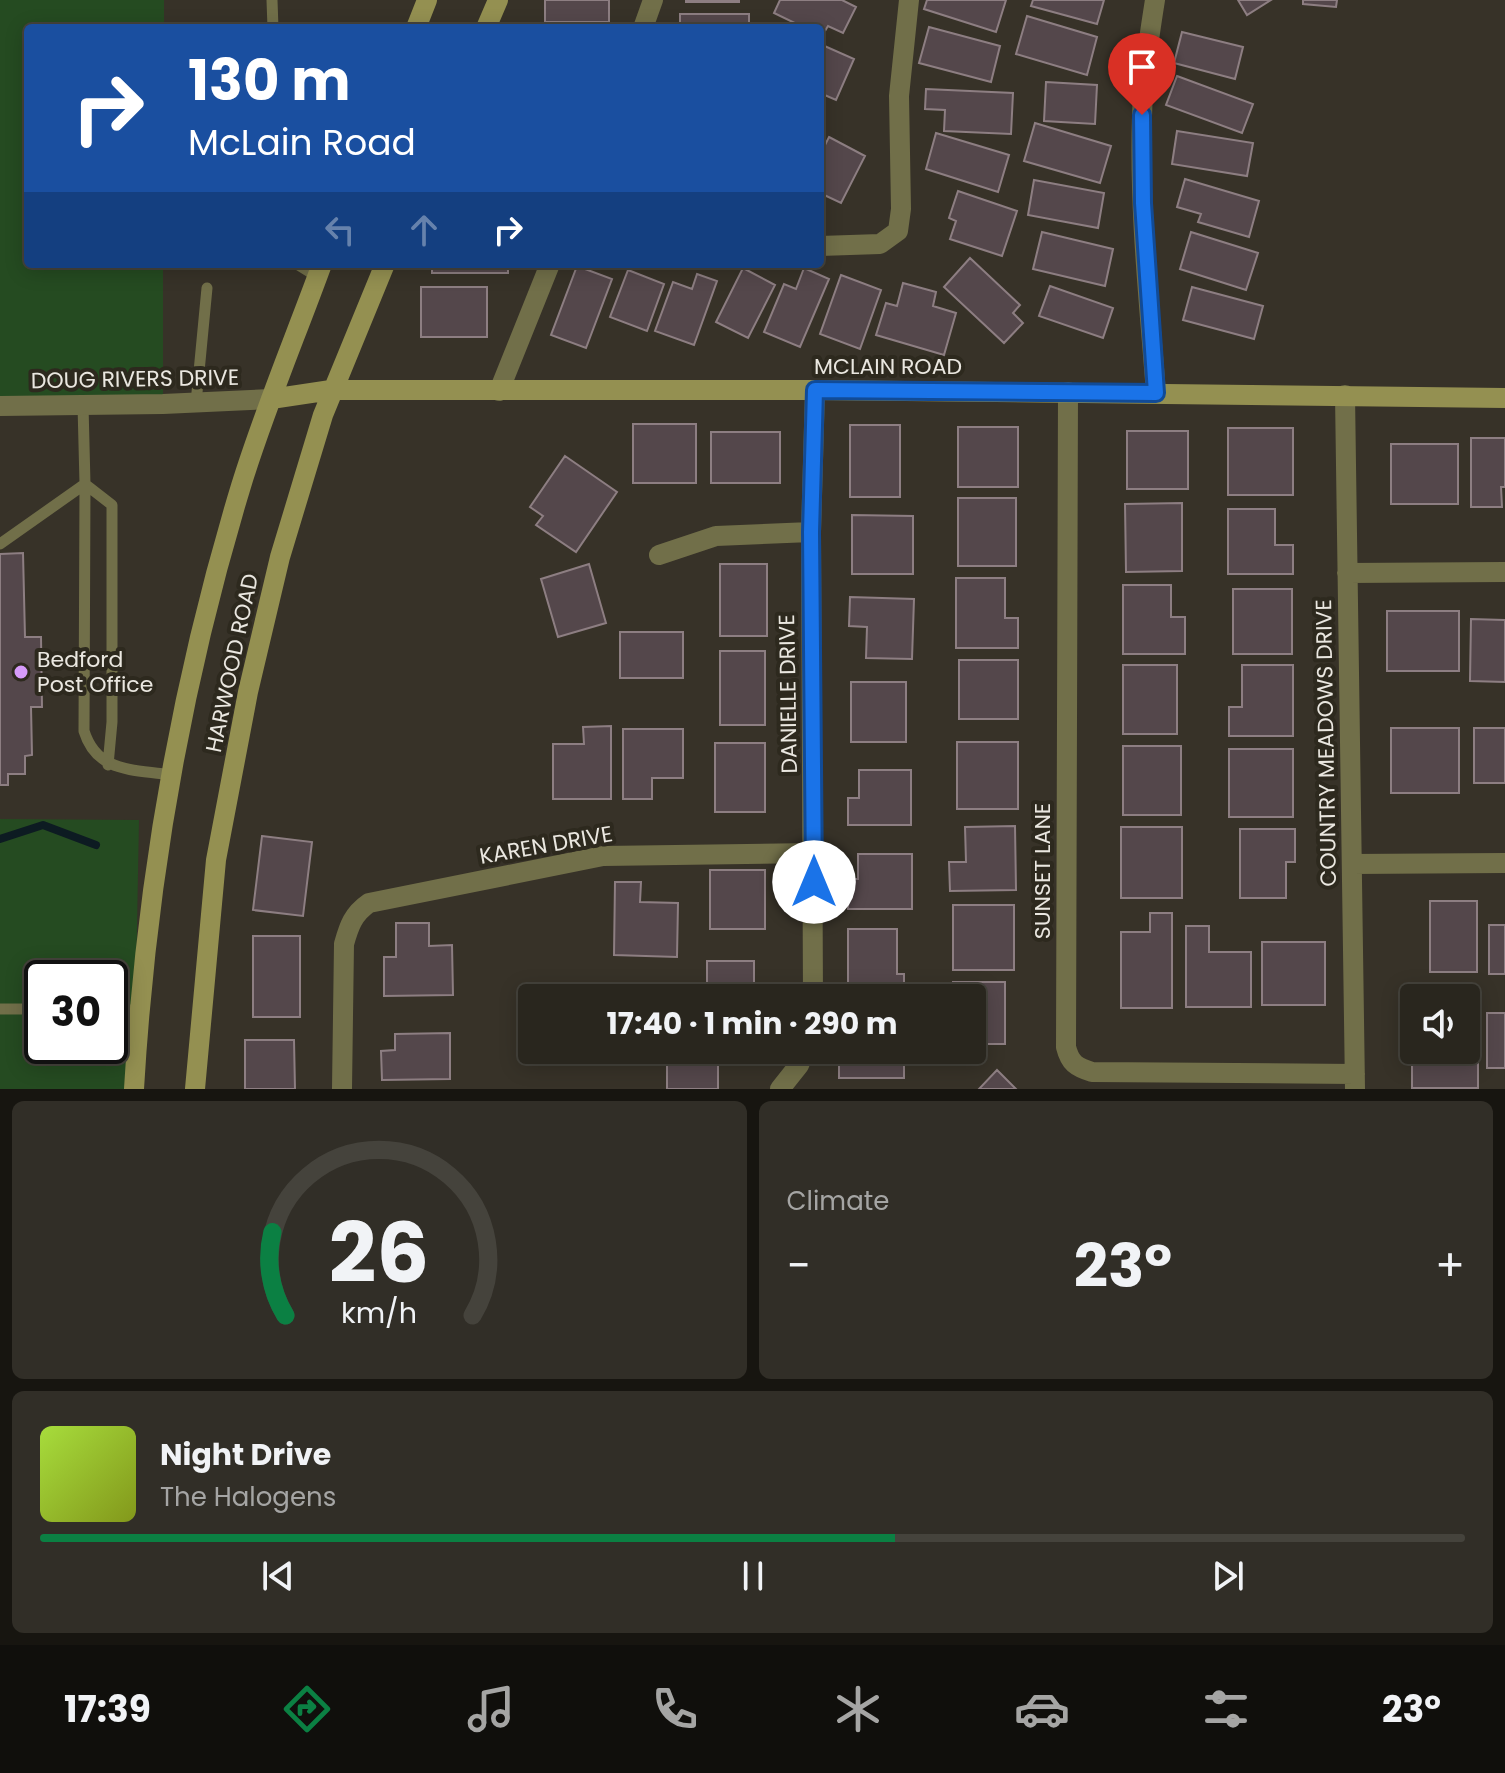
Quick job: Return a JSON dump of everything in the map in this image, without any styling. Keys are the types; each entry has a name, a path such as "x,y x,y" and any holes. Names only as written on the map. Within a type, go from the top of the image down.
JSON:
{"main road":[{"path":"418,24 427,0"},
{"path":"488,24 498,0"},
{"name":"HARWOOD ROAD","path":"195,1089 216,860 246,704 280,557 331,390 383,268"},
{"name":"HARWOOD ROAD","path":"134,1089 138,1010 159,834 206,609 241,485 320,270"},
{"name":"MCLAIN ROAD","path":"271,399 331,390 815,390 1505,398"}],"street":[{"path":"644,24 653,0"},
{"path":"824,246 880,244 898,231 901,209 899,96 909,0"},
{"path":"1155,0 1142,115 1143,203 1156,393"},
{"path":"499,391 548,268"},
{"name":"DANIELLE DRIVE","path":"813,984 811,532 815,390"},
{"name":"SUNSET LANE","path":"1068,392 1066,1047 1069,1061 1092,1072 1355,1082"},
{"name":"COUNTRY MEADOWS DRIVE","path":"1345,395 1355,1082"},
{"name":"DOUG RIVERS DRIVE","path":"0,406 271,399"},
{"path":"659,555 716,536 811,532"},
{"path":"1347,573 1505,572"},
{"name":"KAREN DRIVE","path":"342,1089 344,944 357,911 369,903 603,856 814,853"},
{"path":"1352,864 1505,863"},
{"path":"780,1089 799,1064"}],"lane":[{"path":"272,0 273,24"},
{"path":"196,403 207,288"},
{"path":"83,405 84,731 93,750 108,765 170,775"},
{"path":"85,484 112,505 112,722 108,765"},
{"path":"0,544 9,541 85,484"},
{"path":"0,1009 24,1009"},
{"path":"128,1010 138,1010"}],"green space":[{"path":"0,0 164,0 164,24 24,24 24,268 163,268 163,404 0,406"},
{"path":"0,819 139,820 134,1089 0,1089"}],"building":[{"path":"545,0 609,0 609,22 545,22"},
{"path":"739,0 739,2 686,2"},
{"path":"780,0 842,0 856,7 843,33 828,26 824,33 824,24 797,24 774,13"},
{"path":"927,0 1006,0 996,32 924,9"},
{"path":"1033,0 1104,0 1097,24 1031,6"},
{"path":"1238,0 1271,0 1247,15"},
{"path":"1303,0 1337,0 1336,7 1303,4"},
{"path":"680,14 749,14 749,24 680,24"},
{"path":"1027,16 1097,37 1087,75 1016,54"},
{"path":"929,27 1000,46 991,82 919,63"},
{"path":"1182,32 1243,47 1235,79 1174,63"},
{"path":"824,46 854,59 836,100 824,95"},
{"path":"1177,76 1253,104 1242,133 1166,105"},
{"path":"1046,82 1097,85 1095,124 1044,121"},
{"path":"926,89 1013,93 1011,134 944,131 945,110 925,109"},
{"path":"1035,123 1111,146 1100,183 1024,161"},
{"path":"1177,131 1253,143 1247,176 1172,164"},
{"path":"936,133 1009,155 998,192 926,169"},
{"path":"829,137 865,156 841,203 824,195 824,147"},
{"path":"1185,179 1259,201 1249,237 1198,222 1201,214 1177,207"},
{"path":"1034,180 1104,193 1098,228 1028,215"},
{"path":"958,191 1017,211 1002,256 950,239 956,221 949,218"},
{"path":"1042,232 1113,249 1105,286 1033,269"},
{"path":"1191,232 1258,253 1246,290 1180,269"},
{"path":"970,258 1020,305 1013,313 1023,323 1004,343 944,287"},
{"path":"432,268 508,268 508,273 432,273"},
{"path":"576,268 612,279 586,348 551,335"},
{"path":"743,268 775,285 748,338 716,322"},
{"path":"804,268 829,279 800,347 764,332 784,284 796,289"},
{"path":"628,270 664,284 647,331 610,317"},
{"path":"697,274 717,281 694,345 655,331 673,282 692,289"},
{"path":"841,275 881,290 860,349 820,334"},
{"path":"903,283 936,292 933,306 956,313 944,355 876,335 886,303 897,306"},
{"path":"1050,286 1113,308 1103,338 1039,316"},
{"path":"421,287 487,287 487,337 421,337"},
{"path":"1192,287 1263,306 1254,339 1183,320"},
{"path":"633,424 696,424 696,483 633,483"},
{"path":"850,425 900,425 900,497 850,497"},
{"path":"958,427 1018,427 1018,487 958,487"},
{"path":"1228,428 1293,428 1293,495 1228,495"},
{"path":"1127,431 1188,431 1188,489 1127,489"},
{"path":"711,432 780,432 780,483 711,483"},
{"path":"1471,438 1505,438 1502,507 1471,507"},
{"path":"1391,444 1458,444 1458,504 1391,504"},
{"path":"565,456 617,492 576,552 536,525 543,516 530,507"},
{"path":"958,498 1016,498 1016,566 958,566"},
{"path":"1182,503 1182,571 1126,572 1125,504"},
{"path":"1228,509 1275,509 1275,545 1293,545 1293,574 1228,574"},
{"path":"852,515 913,516 913,574 852,574"},
{"name":"Bedford Post Office","path":"23,553 25,637 41,637 42,707 31,707 32,755 25,756 25,774 8,774 8,785 0,785 0,554"},
{"path":"589,564 606,623 558,637 541,579"},
{"path":"720,564 767,564 767,636 720,636"},
{"path":"956,578 1005,578 1005,618 1018,618 1018,648 956,648"},
{"path":"1123,585 1171,585 1171,617 1185,617 1185,654 1123,654"},
{"path":"1233,589 1292,589 1292,654 1233,654"},
{"path":"850,597 914,599 912,659 866,658 867,627 849,626"},
{"path":"1387,611 1459,611 1459,671 1387,671"},
{"path":"1471,619 1505,620 1505,682 1470,681"},
{"path":"620,632 683,632 683,678 620,678"},
{"path":"720,651 765,651 765,725 720,725"},
{"path":"959,660 1018,660 1018,719 959,719"},
{"path":"1123,665 1177,665 1177,734 1123,734"},
{"path":"1242,665 1293,665 1293,736 1229,736 1229,707 1242,707"},
{"path":"851,682 906,682 906,742 851,742"},
{"path":"611,726 611,799 553,799 553,744 584,744 583,727"},
{"path":"1391,728 1459,728 1459,793 1391,793"},
{"path":"1474,728 1505,728 1505,783 1474,783"},
{"path":"623,729 683,729 683,778 652,778 652,799 623,799"},
{"path":"957,742 1018,742 1018,809 957,809"},
{"path":"715,743 765,743 765,812 715,812"},
{"path":"1123,746 1181,746 1181,815 1123,815"},
{"path":"1229,749 1293,749 1293,817 1229,817"},
{"path":"859,770 911,770 911,825 848,825 848,798 859,798"},
{"path":"1015,826 1016,890 950,891 949,862 966,862 965,827"},
{"path":"1121,827 1182,827 1182,898 1121,898"},
{"path":"1240,829 1295,829 1295,862 1286,862 1286,898 1240,898"},
{"path":"262,836 312,842 303,916 253,910"},
{"path":"858,854 912,854 912,909 848,909 848,879 858,879"},
{"path":"710,870 765,870 765,929 710,929"},
{"path":"615,882 641,882 640,902 678,903 677,957 614,955"},
{"path":"1430,901 1477,901 1477,972 1430,972"},
{"path":"953,905 1014,905 1014,970 953,970"},
{"path":"1150,913 1172,913 1172,1008 1121,1008 1121,932 1150,932"},
{"path":"396,923 429,923 429,946 452,945 453,995 384,996 384,957 396,957"},
{"path":"1489,925 1505,925 1505,974 1489,974"},
{"path":"1186,926 1209,926 1209,952 1251,952 1251,1007 1186,1007"},
{"path":"848,929 897,929 897,974 904,974 904,984 848,984"},
{"path":"253,936 300,936 300,1017 253,1017"},
{"path":"1262,942 1325,942 1325,1005 1262,1005"},
{"path":"707,961 754,961 754,984 707,984"},
{"path":"1005,982 1005,1044 986,1044 986,984 953,984"},
{"path":"1487,1013 1505,1013 1505,1068 1487,1068"},
{"path":"450,1033 450,1079 382,1080 381,1051 395,1050 395,1034"},
{"path":"245,1040 294,1040 295,1089 245,1089"},
{"path":"667,1064 718,1064 718,1089 667,1089"},
{"path":"839,1064 904,1064 904,1078 839,1078"},
{"path":"1412,1064 1478,1064 1478,1088 1412,1088"},
{"path":"997,1070 1016,1089 979,1089"}],"waterway":[{"path":"0,839 43,825 96,845"}],"place":[{"name":"Bedford Post Office","path":"21,672"}],"route":[{"path":"814,882 811,532 815,390 1156,393 1143,203 1142,115"}]}
